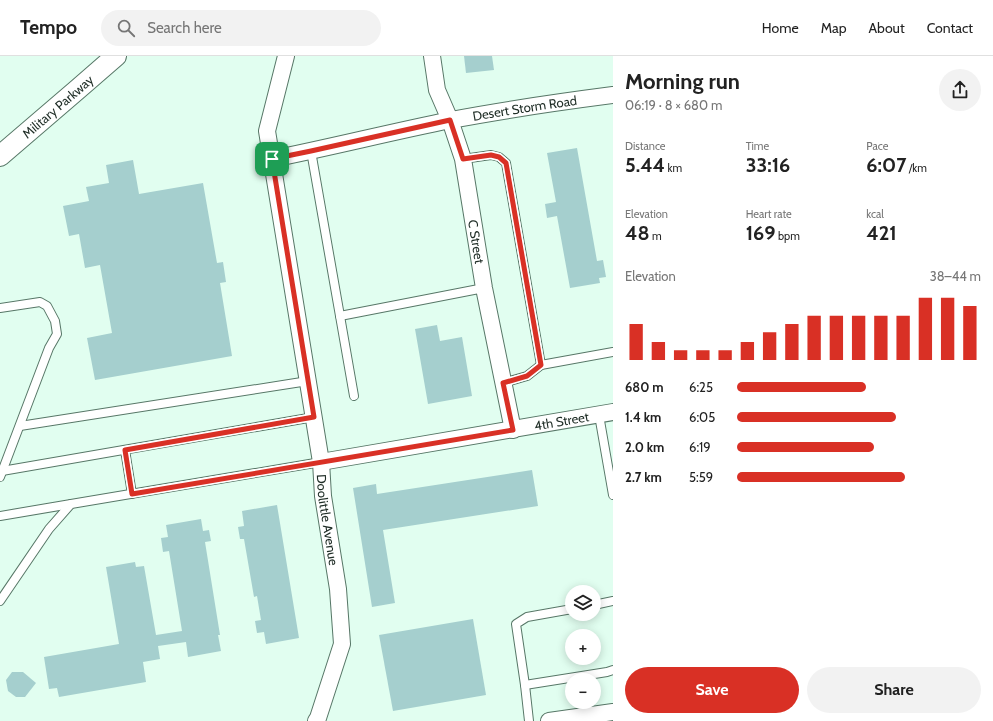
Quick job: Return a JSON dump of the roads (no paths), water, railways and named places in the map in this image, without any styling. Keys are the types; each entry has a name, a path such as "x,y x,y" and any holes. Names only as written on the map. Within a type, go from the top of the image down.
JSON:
{"street":[{"name":"Military Parkway","path":"0,156 116,56"},
{"name":"Doolittle Avenue","path":"286,56 267,131 321,462 323,496 338,589 342,644 316,721"},
{"name":"C Street","path":"432,56 437,90 450,120 463,159 484,288 513,430"},
{"name":"Desert Storm Road","path":"272,159 450,120 613,95"},
{"name":"4th Street","path":"321,462 606,413"},
{"path":"549,721 613,712"}],"lane":[{"path":"311,151 354,396"},
{"path":"463,159 491,155 499,157 506,163 541,365"},
{"path":"340,316 484,288"},
{"path":"0,308 40,302 47,306 55,321 57,334 49,348 1,474"},
{"path":"503,383 527,376 541,365 613,352"},
{"path":"20,426 308,381"},
{"path":"606,413 613,495"},
{"path":"1,474 125,450 314,417"},
{"path":"125,450 132,494"},
{"path":"0,516 321,462"},
{"path":"0,601 49,529 71,504"},
{"path":"601,604 613,601"},
{"path":"529,721 516,624 527,617 565,610"},
{"path":"525,685 613,670"}]}
